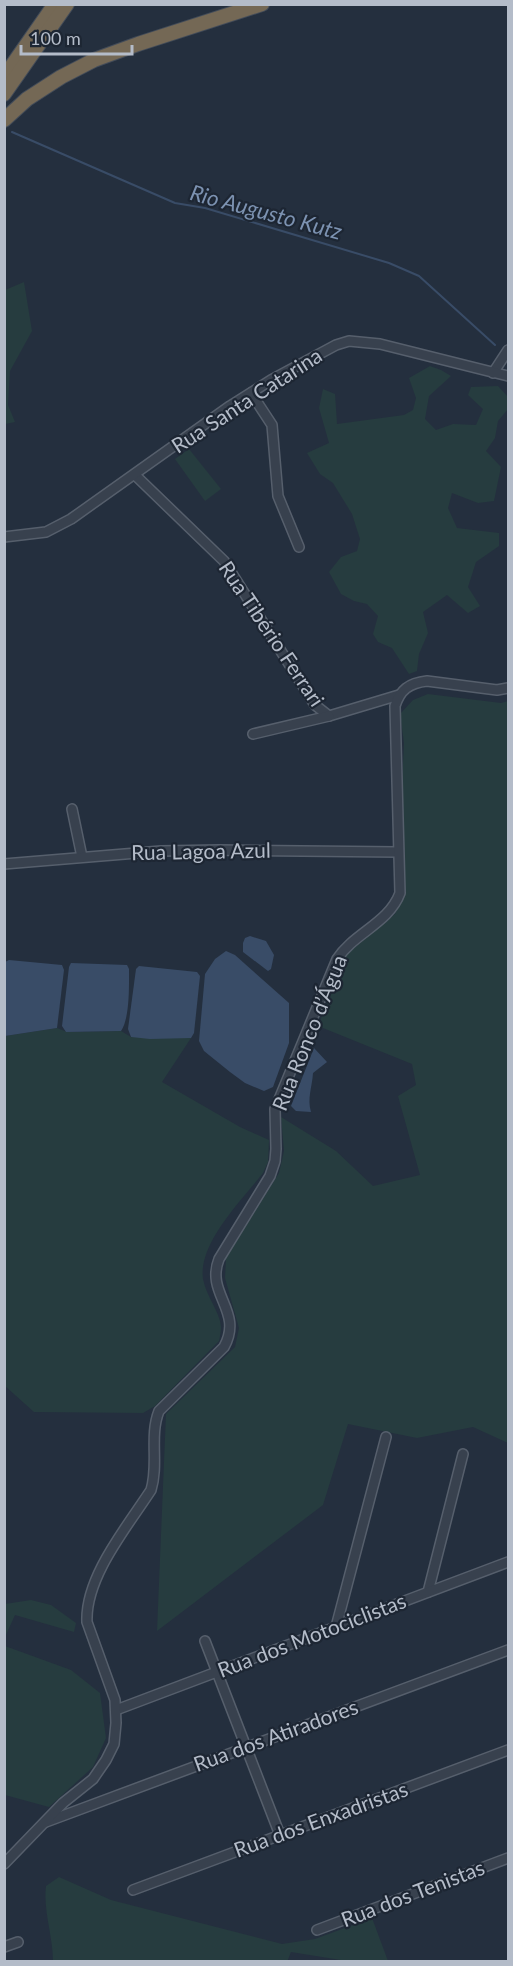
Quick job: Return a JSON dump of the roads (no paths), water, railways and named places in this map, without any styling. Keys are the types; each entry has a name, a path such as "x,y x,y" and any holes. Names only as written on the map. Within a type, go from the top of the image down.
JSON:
{"highway":[{"path":"4,78 55,4"},
{"path":"4,94 67,4"},
{"path":"4,120 27,99 61,77 94,60 262,4"}],"street":[{"name":"Rua Santa Catarina","path":"4,537 46,532 80,514 251,393 315,355 349,341 380,344 508,375"},
{"path":"493,373 508,350"},
{"path":"251,393 273,425 278,495 299,547"},
{"name":"Rua Tibério Ferrari","path":"135,475 224,561 315,705 329,716 399,695"},
{"path":"399,695 407,686 427,681 497,690 508,688"},
{"name":"Rua Ronco d’Água","path":"4,1864 63,1803 93,1779 114,1744 116,1710 110,1684 87,1622 88,1604 94,1583 151,1490 154,1480 155,1420 159,1411 224,1347 228,1339 231,1322 216,1282 215,1267 270,1176 276,1149 275,1109 337,959 344,949 391,911 400,892 395,706 399,695"},
{"path":"253,734 329,716"},
{"path":"72,809 82,857"},
{"name":"Rua Lagoa Azul","path":"4,864 161,851 398,852"},
{"path":"336,1627 386,1437"},
{"path":"428,1592 463,1454"},
{"name":"Rua dos Motociclistas","path":"116,1710 508,1562"},
{"path":"205,1641 280,1835"},
{"name":"Rua dos Atiradores","path":"43,1823 508,1650"},
{"name":"Rua dos Enxadristas","path":"133,1890 508,1750"},
{"name":"Rua dos Tenistas","path":"317,1930 508,1857"},
{"path":"4,1947 18,1942"}],"water":[{"path":"250,936 266,941 274,955 271,969 268,971 243,952 245,938"},
{"path":"226,951 235,955 289,1003 289,1043 273,1087 264,1091 245,1083 230,1072 204,1051 199,1041 205,974 215,959"},
{"path":"9,960 62,965 64,970 57,1028 5,1036 5,962"},
{"path":"71,963 127,965 129,969 128,1001 126,1018 121,1031 66,1032 62,1026"},
{"path":"139,966 197,972 200,976 194,1033 191,1038 131,1037 128,1029 136,969"},
{"path":"314,1048 327,1062 313,1073 311,1112 296,1111 291,1106"}],"waterway":[{"name":"Rio Augusto Kutz","path":"12,132 175,203 205,208 389,263 419,276 495,345"}]}
